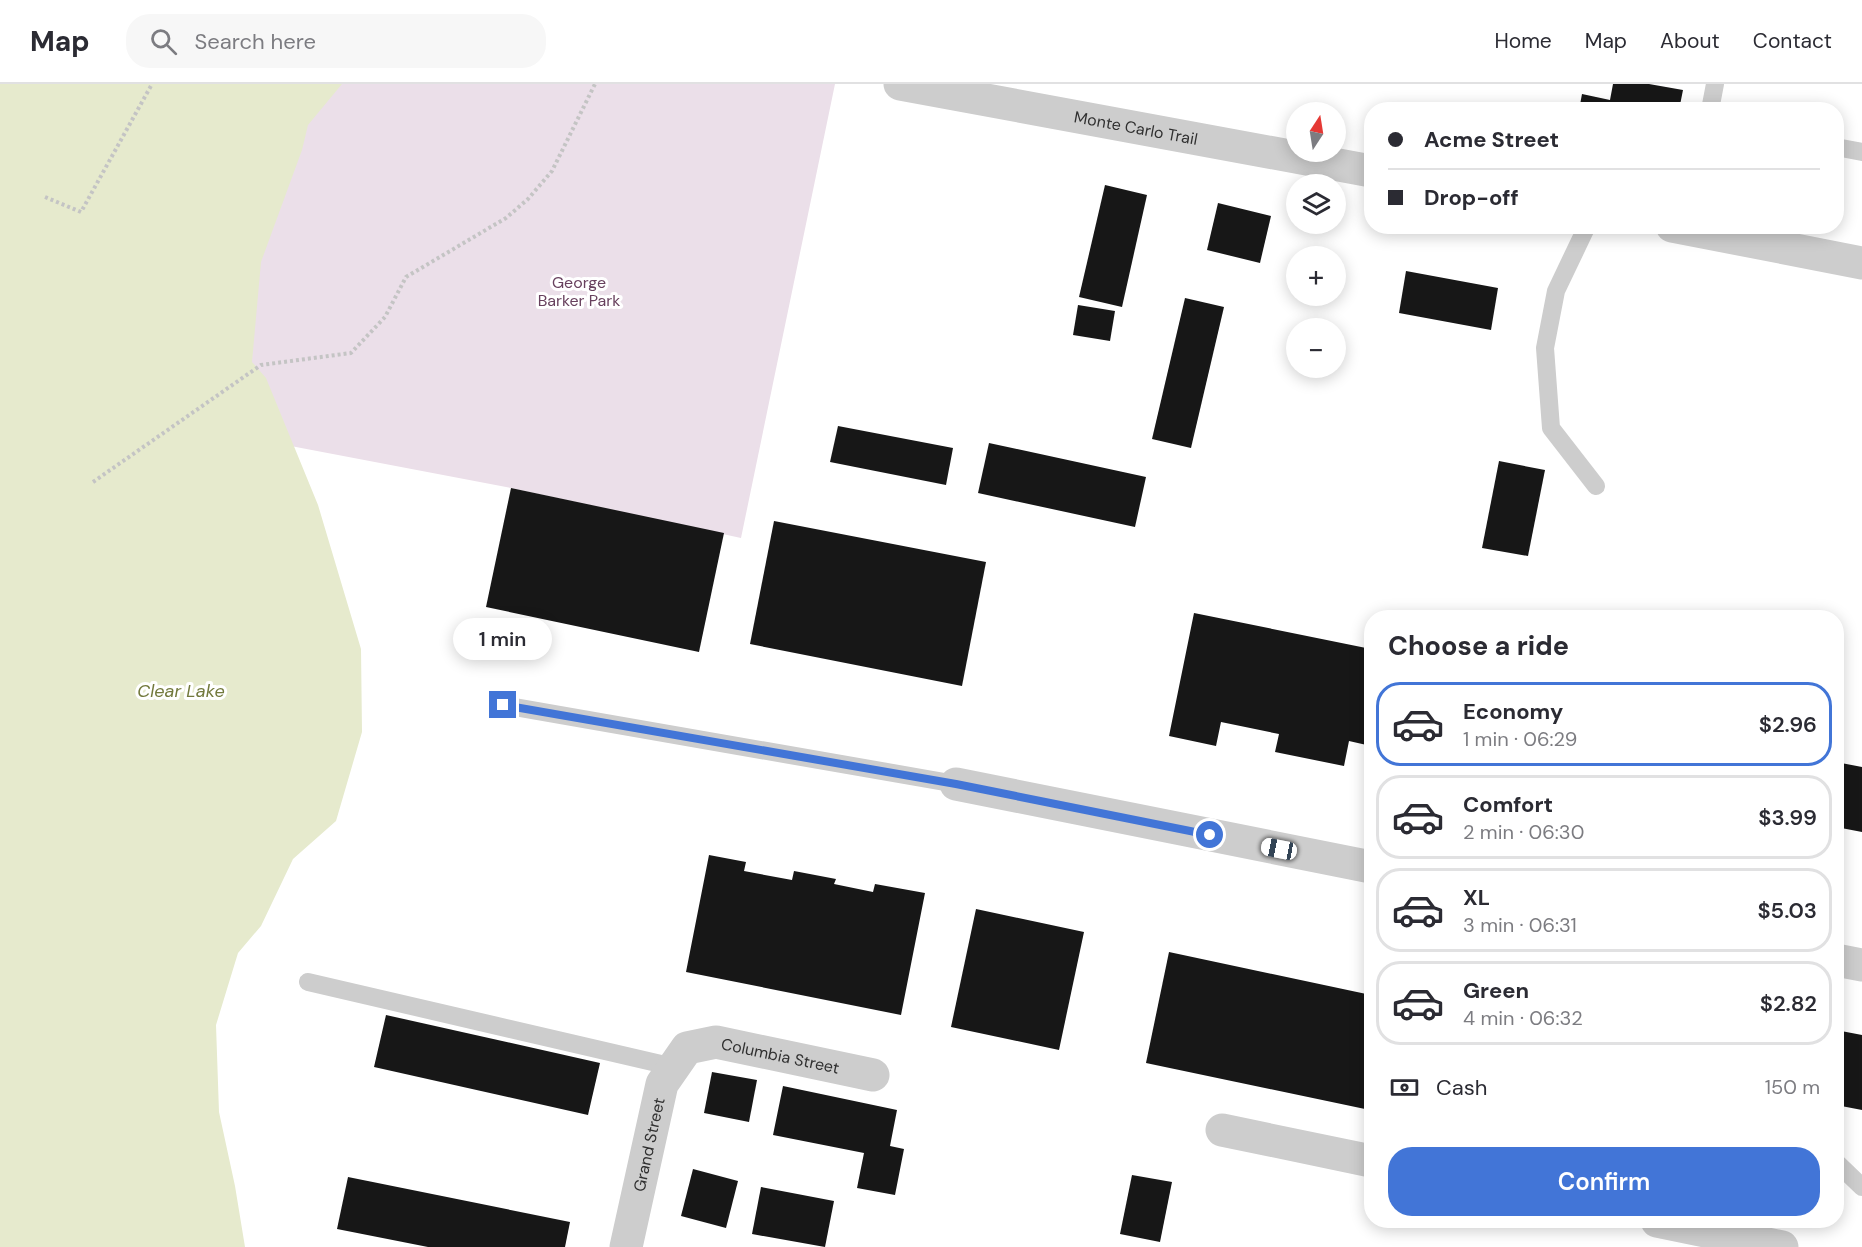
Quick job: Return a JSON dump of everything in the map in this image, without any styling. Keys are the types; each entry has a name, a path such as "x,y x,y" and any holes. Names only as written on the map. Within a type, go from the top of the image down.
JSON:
{"street":[{"name":"Monte Carlo Trail","path":"900,84 1364,170"},
{"path":"1713,234 1862,263"},
{"path":"956,784 1364,866"},
{"path":"1844,962 1862,965"},
{"name":"Columbia Street","path":"680,1058 716,1042 873,1075"},
{"name":"Grand Street","path":"626,1247 662,1084 680,1058"},
{"path":"1222,1130 1364,1160"},
{"path":"1691,1228 1782,1247"}],"lane":[{"path":"1712,102 1715,84"},
{"path":"1844,149 1862,152"},
{"path":"1583,234 1556,291 1545,348 1551,428 1596,486"},
{"path":"503,705 956,784"},
{"path":"308,982 680,1058"},
{"path":"1844,1170 1862,1187"}],"path":[{"path":"45,196 81,212 152,84"},
{"path":"93,482 261,365 351,353 385,316 406,277 506,218 528,199 552,171 596,84"}],"green space":[{"name":"George Barker Park","path":"22,84 835,84 741,538 511,488 254,439 0,189"}],"water":[{"name":"Clear Lake","path":"0,84 342,84 308,125 302,150 261,262 252,362 266,378 318,505 361,649 362,732 336,821 293,859 261,926 238,953 216,1025 219,1112 245,1247 0,1247"}],"building":[{"path":"1613,84 1649,84 1683,90 1681,102 1580,102 1582,94 1610,100"},
{"path":"1105,185 1147,195 1122,307 1079,297"},
{"path":"1218,203 1271,216 1260,263 1207,250"},
{"path":"1406,271 1498,288 1491,330 1399,313"},
{"path":"1185,298 1224,307 1191,448 1152,439"},
{"path":"1078,305 1115,311 1110,341 1073,335"},
{"path":"838,426 953,448 946,485 830,462"},
{"path":"989,443 1146,477 1135,527 978,493"},
{"path":"1499,461 1545,470 1528,556 1482,548"},
{"path":"511,488 724,533 699,652 486,607"},
{"path":"774,521 986,562 962,686 750,644"},
{"path":"1194,613 1364,648 1364,744 1349,741 1344,766 1275,752 1279,734 1221,722 1216,746 1169,736"},
{"path":"1844,764 1862,767 1862,832 1844,829"},
{"path":"709,855 746,862 744,871 792,880 794,871 836,879 834,884 873,892 875,884 925,893 901,1015 686,972"},
{"path":"976,909 1084,932 1059,1050 951,1027"},
{"path":"1169,952 1364,994 1364,1109 1146,1063"},
{"path":"386,1015 600,1063 588,1115 374,1067"},
{"path":"1844,1032 1862,1035 1862,1110 1844,1107"},
{"path":"712,1072 757,1080 749,1122 704,1113"},
{"path":"783,1086 897,1110 890,1146 904,1149 895,1195 857,1188 864,1153 773,1135"},
{"path":"693,1169 738,1181 726,1228 681,1216"},
{"path":"1132,1175 1172,1182 1160,1242 1120,1234"},
{"path":"348,1177 570,1222 565,1247 428,1247 337,1229"},
{"path":"761,1187 834,1201 825,1247 752,1234"}],"route":[{"path":"503,705 956,784 1210,835"}]}
